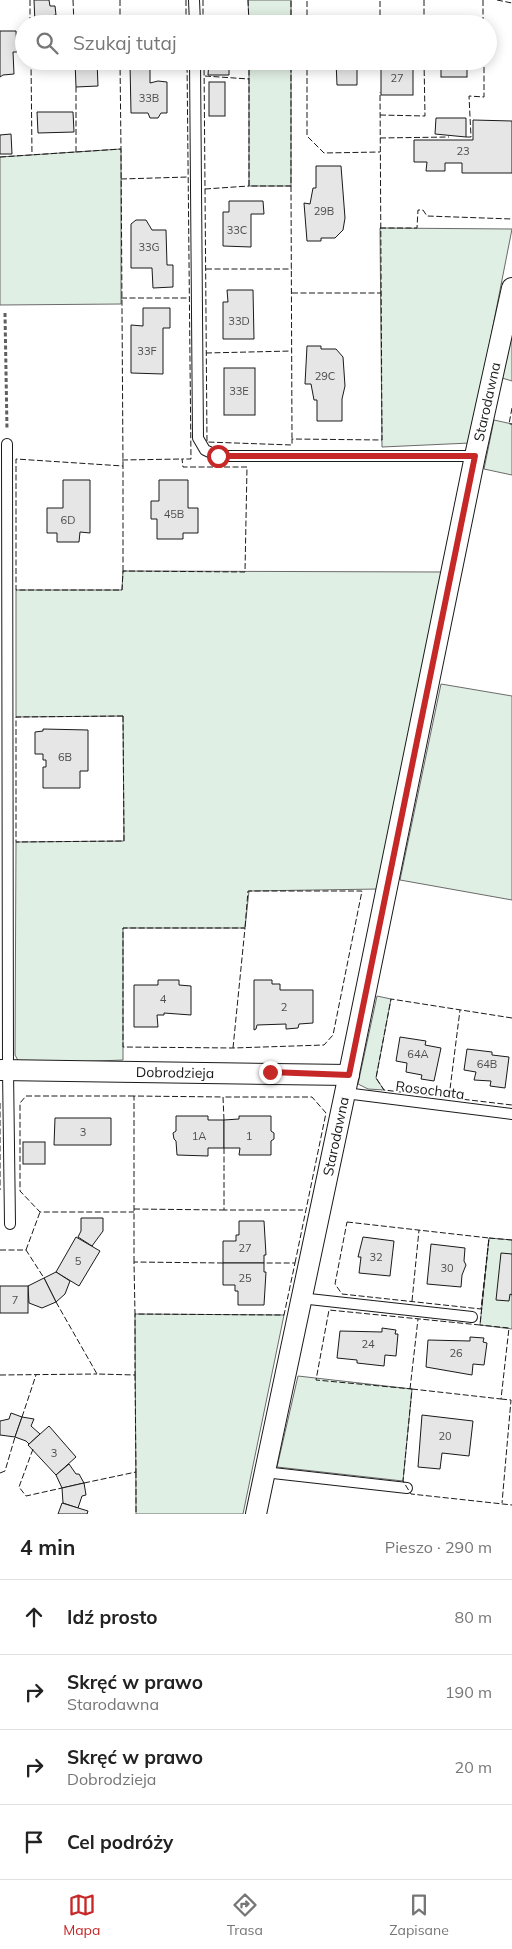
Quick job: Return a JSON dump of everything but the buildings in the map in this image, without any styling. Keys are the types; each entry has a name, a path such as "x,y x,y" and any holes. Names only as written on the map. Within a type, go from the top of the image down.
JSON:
{"street":[{"name":"Starodawna","path":"256,1514 300,1298 347,1084 475,456 508,330 512,288"},
{"name":"Dobrodzieja","path":"4,1070 347,1084"}],"lane":[{"path":"194,0 195,15"},
{"path":"195,70 198,438 205,450 218,456 475,456"},
{"path":"7,444 4,1070 10,1224"},
{"name":"Rosochata","path":"347,1084 512,1114"},
{"path":"300,1298 472,1317"},
{"path":"264,1472 407,1488"}],"path":[{"path":"5,312 7,444"}],"green space":[{"path":"248,0 291,0 291,15 249,15"},
{"path":"249,70 291,70 291,186 249,186"},
{"path":"121,149 121,304 0,305 0,157"},
{"path":"380,228 512,229 470,443 382,447"},
{"path":"512,338 512,381 502,378"},
{"path":"494,420 512,424 512,475 484,469"},
{"path":"123,571 445,572 379,889 249,891 245,928 123,928 123,1060 20,1064 15,1055 16,842 124,841 123,716 16,717 16,590 122,590"},
{"path":"441,684 512,696 512,900 400,880"},
{"path":"377,996 391,999 376,1078 384,1090 368,1089 358,1084"},
{"path":"489,1238 512,1240 512,1329 480,1325"},
{"path":"135,1314 284,1315 243,1514 136,1514"},
{"path":"298,1376 412,1389 403,1481 277,1467"}],"fence":[{"path":"30,0 30,15"},
{"path":"73,0 74,15"},
{"path":"120,0 120,15"},
{"path":"186,0 186,15"},
{"path":"203,0 203,15"},
{"path":"248,0 249,15"},
{"path":"291,0 291,15"},
{"path":"307,0 307,15"},
{"path":"380,0 380,15"},
{"path":"424,0 424,15"},
{"path":"483,0 483,15"},
{"path":"497,0 512,3"},
{"path":"31,70 32,155"},
{"path":"120,70 121,149"},
{"path":"0,157 121,149 123,466 16,459 16,590 122,590 123,571 245,572 247,467 183,467 182,459 191,459 187,70"},
{"path":"204,70 207,442 292,445 292,439 382,440 380,92"},
{"path":"249,70 249,186 291,186 291,70"},
{"path":"307,70 307,136 324,153 380,152"},
{"path":"380,115 425,116 424,70"},
{"path":"466,137 471,137 469,96 484,97 484,70"},
{"path":"205,76 249,79"},
{"path":"76,87 76,152"},
{"path":"380,138 449,137"},
{"path":"121,179 188,177"},
{"path":"205,189 249,186"},
{"path":"291,186 292,439"},
{"path":"380,228 417,228 418,210 423,210 427,216 512,219"},
{"path":"206,269 292,269"},
{"path":"292,293 381,293"},
{"path":"121,298 190,298"},
{"path":"206,353 292,351"},
{"path":"512,408 509,424 512,424"},
{"path":"122,460 182,459"},
{"path":"123,466 123,571"},
{"path":"123,716 124,841 16,842 16,717 123,716"},
{"path":"233,1048 245,928 123,928 123,1047 233,1048 324,1045 333,1035 362,891 248,891 245,928"},
{"path":"512,1018 391,999 376,1078 384,1090 512,1105"},
{"path":"449,1097 460,1010"},
{"path":"134,1096 26,1096 20,1103 20,1191 40,1212 134,1212"},
{"path":"134,1262 134,1096 223,1097"},
{"path":"224,1120 223,1097 312,1097 326,1113 295,1263"},
{"path":"0,1103 0,1190"},
{"path":"224,1148 224,1210 303,1210"},
{"path":"134,1209 224,1210"},
{"path":"26,1250 40,1212"},
{"path":"347,1222 489,1238 481,1309 342,1294 335,1284 347,1222"},
{"path":"412,1301 419,1230"},
{"path":"512,1240 489,1238 480,1325 329,1310 316,1380 412,1389 403,1481 411,1494 512,1505"},
{"path":"0,1250 26,1250 44,1278"},
{"path":"223,1263 134,1262 135,1314 284,1315 295,1263 264,1263"},
{"path":"56,1302 97,1374 135,1375 135,1314"},
{"path":"410,1389 418,1319"},
{"path":"412,1389 501,1399 509,1328 480,1325"},
{"path":"0,1375 97,1374"},
{"path":"22,1417 36,1375"},
{"path":"84,1483 136,1472 135,1375"},
{"path":"501,1399 511,1400 502,1503"},
{"path":"0,1473 5,1471 15,1437"},
{"path":"33,1449 19,1487 26,1496 62,1488"},
{"path":"136,1472 136,1514"}],"route":[{"path":"218,456 475,456 349,1075 270,1072"}]}
